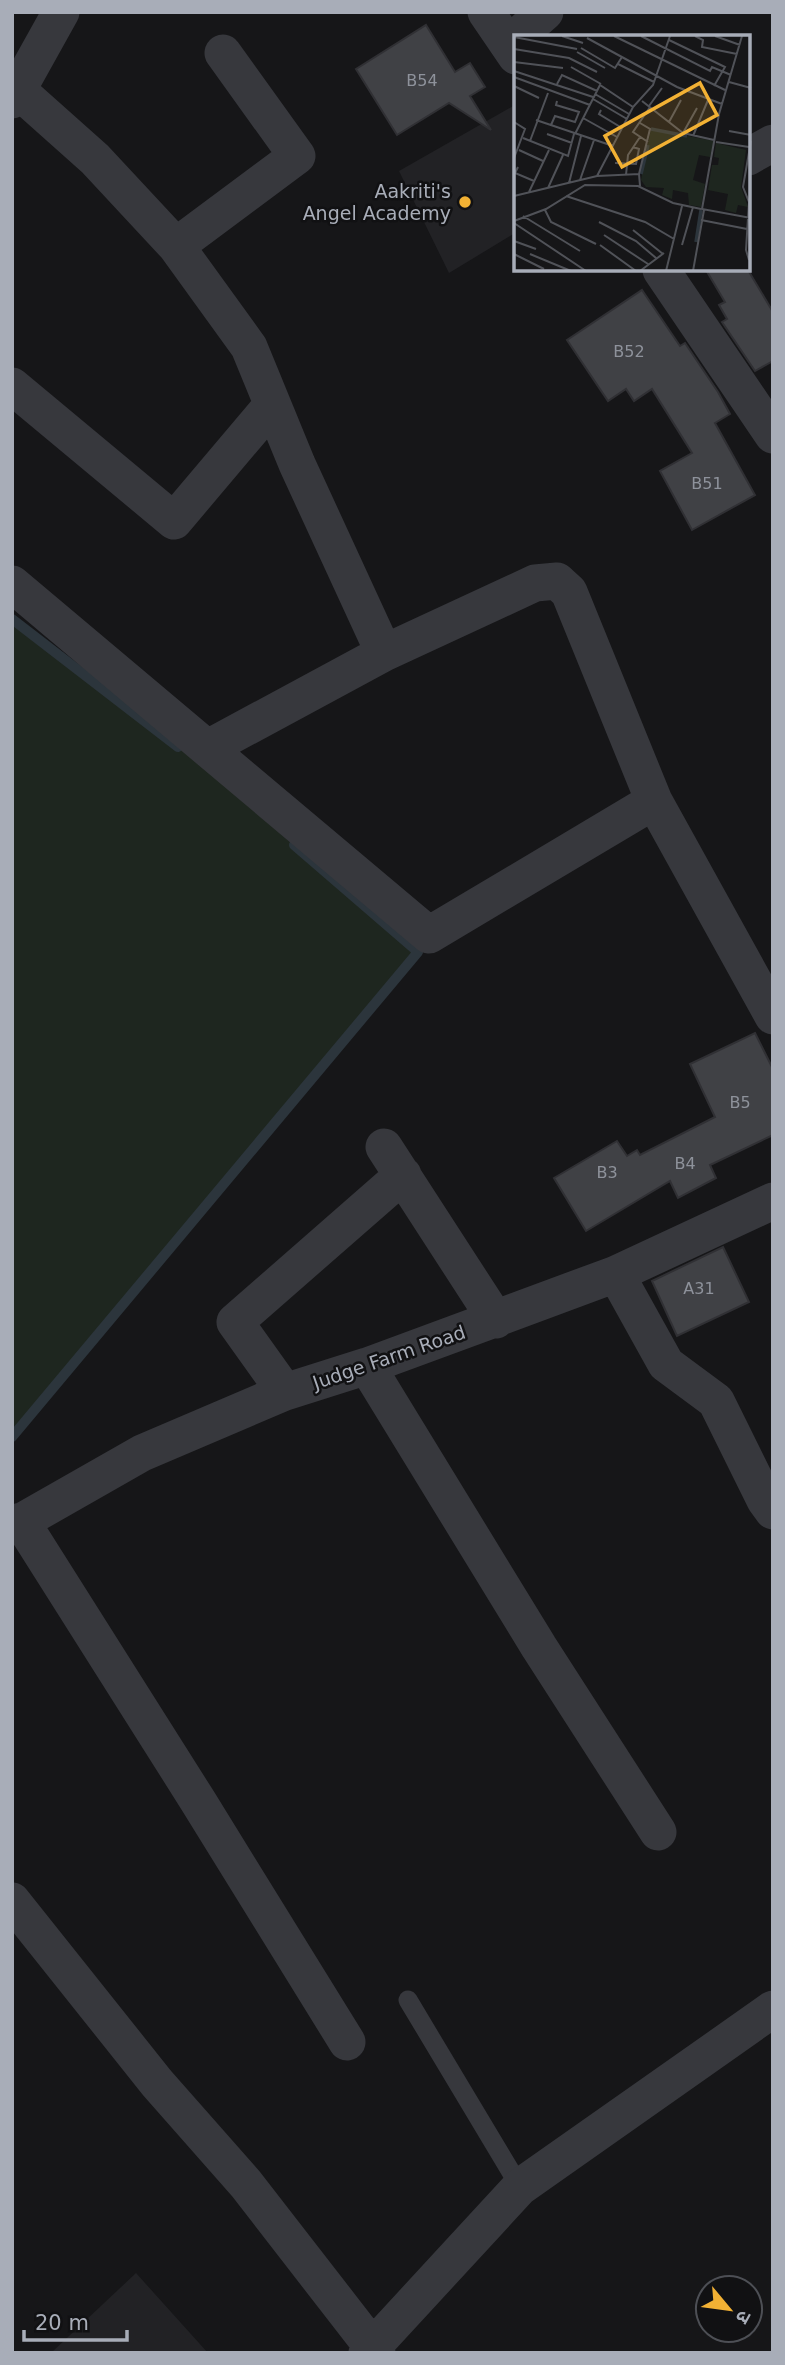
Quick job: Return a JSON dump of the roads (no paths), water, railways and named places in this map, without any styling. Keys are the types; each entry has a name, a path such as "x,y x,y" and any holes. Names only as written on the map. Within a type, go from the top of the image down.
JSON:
{"street":[{"path":"61,12 14,91 96,159 176,246 249,347 272,405 384,653"},
{"path":"486,12 514,44"},
{"path":"523,35 545,12"},
{"path":"176,246 296,156 223,53"},
{"path":"750,156 773,143"},
{"path":"662,271 767,414"},
{"path":"12,386 174,521 272,405"},
{"path":"208,748 384,653 535,583 556,581 569,592 654,801 773,1016"},
{"path":"12,584 429,935 654,801"},
{"path":"285,1392 235,1322 393,1161 496,1320"},
{"name":"Judge Farm Road","path":"16,1524 142,1453 285,1392 496,1320 615,1274 773,1201"},
{"path":"615,1274 666,1364 716,1401 773,1511"},
{"path":"367,1366 539,1647 658,1832"},
{"path":"16,1524 198,1801 347,2042"},
{"path":"12,1901 158,2083 246,2184 372,2351 520,2187 773,2009"}],"lane":[{"path":"408,2000 520,2187"}],"waterway":[{"path":"12,619 178,747"},
{"path":"12,1437 418,952 294,845"}],"place":[{"name":"Aakriti's Angel Academy","path":"465,202"}]}
